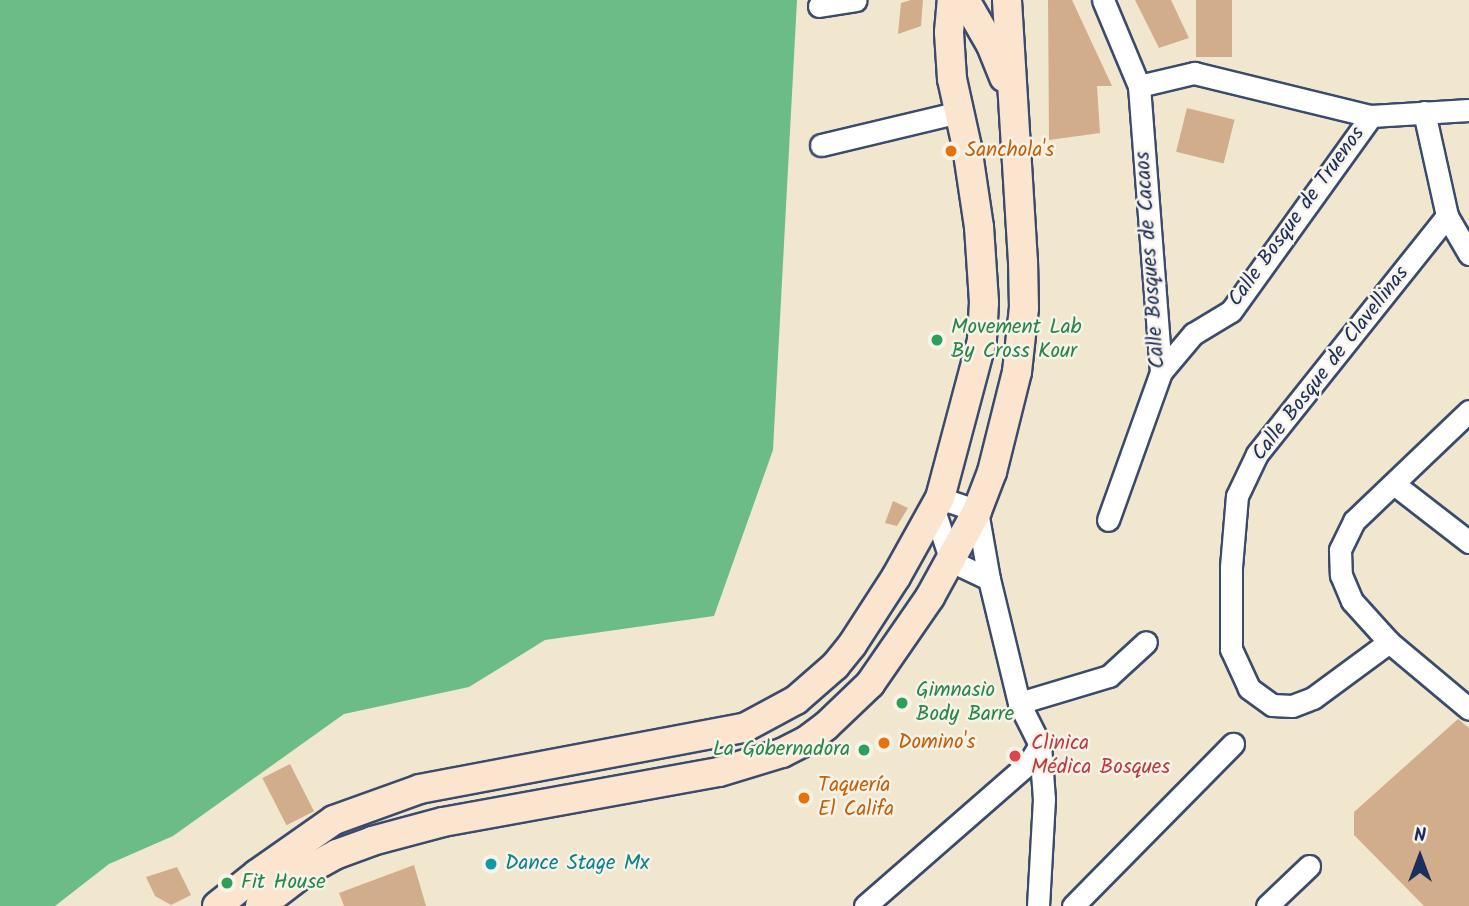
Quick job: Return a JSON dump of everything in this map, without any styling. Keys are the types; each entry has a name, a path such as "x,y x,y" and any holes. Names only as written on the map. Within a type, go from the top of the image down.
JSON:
{"main road":[{"path":"217,906 334,820 435,786 744,728 796,700 835,666 852,645 911,552 937,504 979,352 984,302 979,227 950,54 952,0"},
{"path":"965,0 991,45 1013,103"},
{"path":"260,906 306,871 337,854 372,841 443,822 484,817 719,772 782,753 806,741 848,707 870,684 898,646 977,512 1000,444 1021,345 1023,262 1007,0"},
{"path":"911,552 921,547 934,549 948,565"},
{"path":"482,778 471,798 475,810 484,817"},
{"path":"435,786 452,793 455,802 452,814 443,822"}],"street":[{"path":"819,6 856,0"},
{"name":"Calle Bosques de Cacaos","path":"1103,0 1139,86 1161,372 1108,520"},
{"path":"1139,86 1194,73 1371,116 1469,110"},
{"path":"821,145 959,112"},
{"path":"1424,112 1447,216 1467,246"},
{"name":"Calle Bosque de Truenos","path":"1161,372 1193,334 1231,311 1371,116"},
{"name":"Calle Bosque de Clavellinas","path":"1389,642 1313,698 1292,706 1272,705 1249,688 1231,649 1231,567 1237,496 1257,454 1447,216"},
{"path":"1469,411 1354,521 1340,550 1341,575 1352,601 1389,642 1469,709"},
{"path":"1394,484 1469,542"},
{"path":"989,579 948,565 937,504 977,512 989,579 1020,703 1040,745 1044,799 1038,906"},
{"path":"1020,703 1109,676 1146,642"},
{"path":"1073,906 1233,744"},
{"path":"865,906 1030,763 1040,745"},
{"path":"1267,906 1309,866"}],"green space":[{"path":"0,0 797,0 773,450 714,616 545,640 469,687 344,714 173,836 109,864 55,906 0,906"}],"building":[{"path":"923,0 921,26 898,34 901,3"},
{"path":"1048,0 1072,0 1112,86 1097,86 1100,133 1049,140"},
{"path":"1135,0 1171,0 1189,38 1159,48"},
{"path":"1196,0 1232,0 1232,57 1196,57"},
{"path":"1187,108 1235,120 1224,164 1176,152"},
{"path":"893,501 908,508 897,526 885,523"},
{"path":"1458,719 1469,728 1469,906 1424,906 1354,835 1354,812"},
{"path":"290,764 314,811 286,825 262,778"},
{"path":"414,865 426,906 344,906 339,893"},
{"path":"177,867 191,895 171,905 155,896 146,877"}],"place":[{"name":"Sanchola's","path":"951,151"},
{"name":"Movement Lab By Cross Kour","path":"937,340"},
{"name":"Gimnasio Body Barre","path":"902,703"},
{"name":"Domino's","path":"884,743"},
{"name":"La Gobernadora","path":"864,750"},
{"name":"Clinica Médica Bosques","path":"1015,756"},
{"name":"Taquería El Califa","path":"804,798"},
{"name":"Dance Stage Mx","path":"491,864"},
{"name":"Fit House","path":"227,883"}]}
